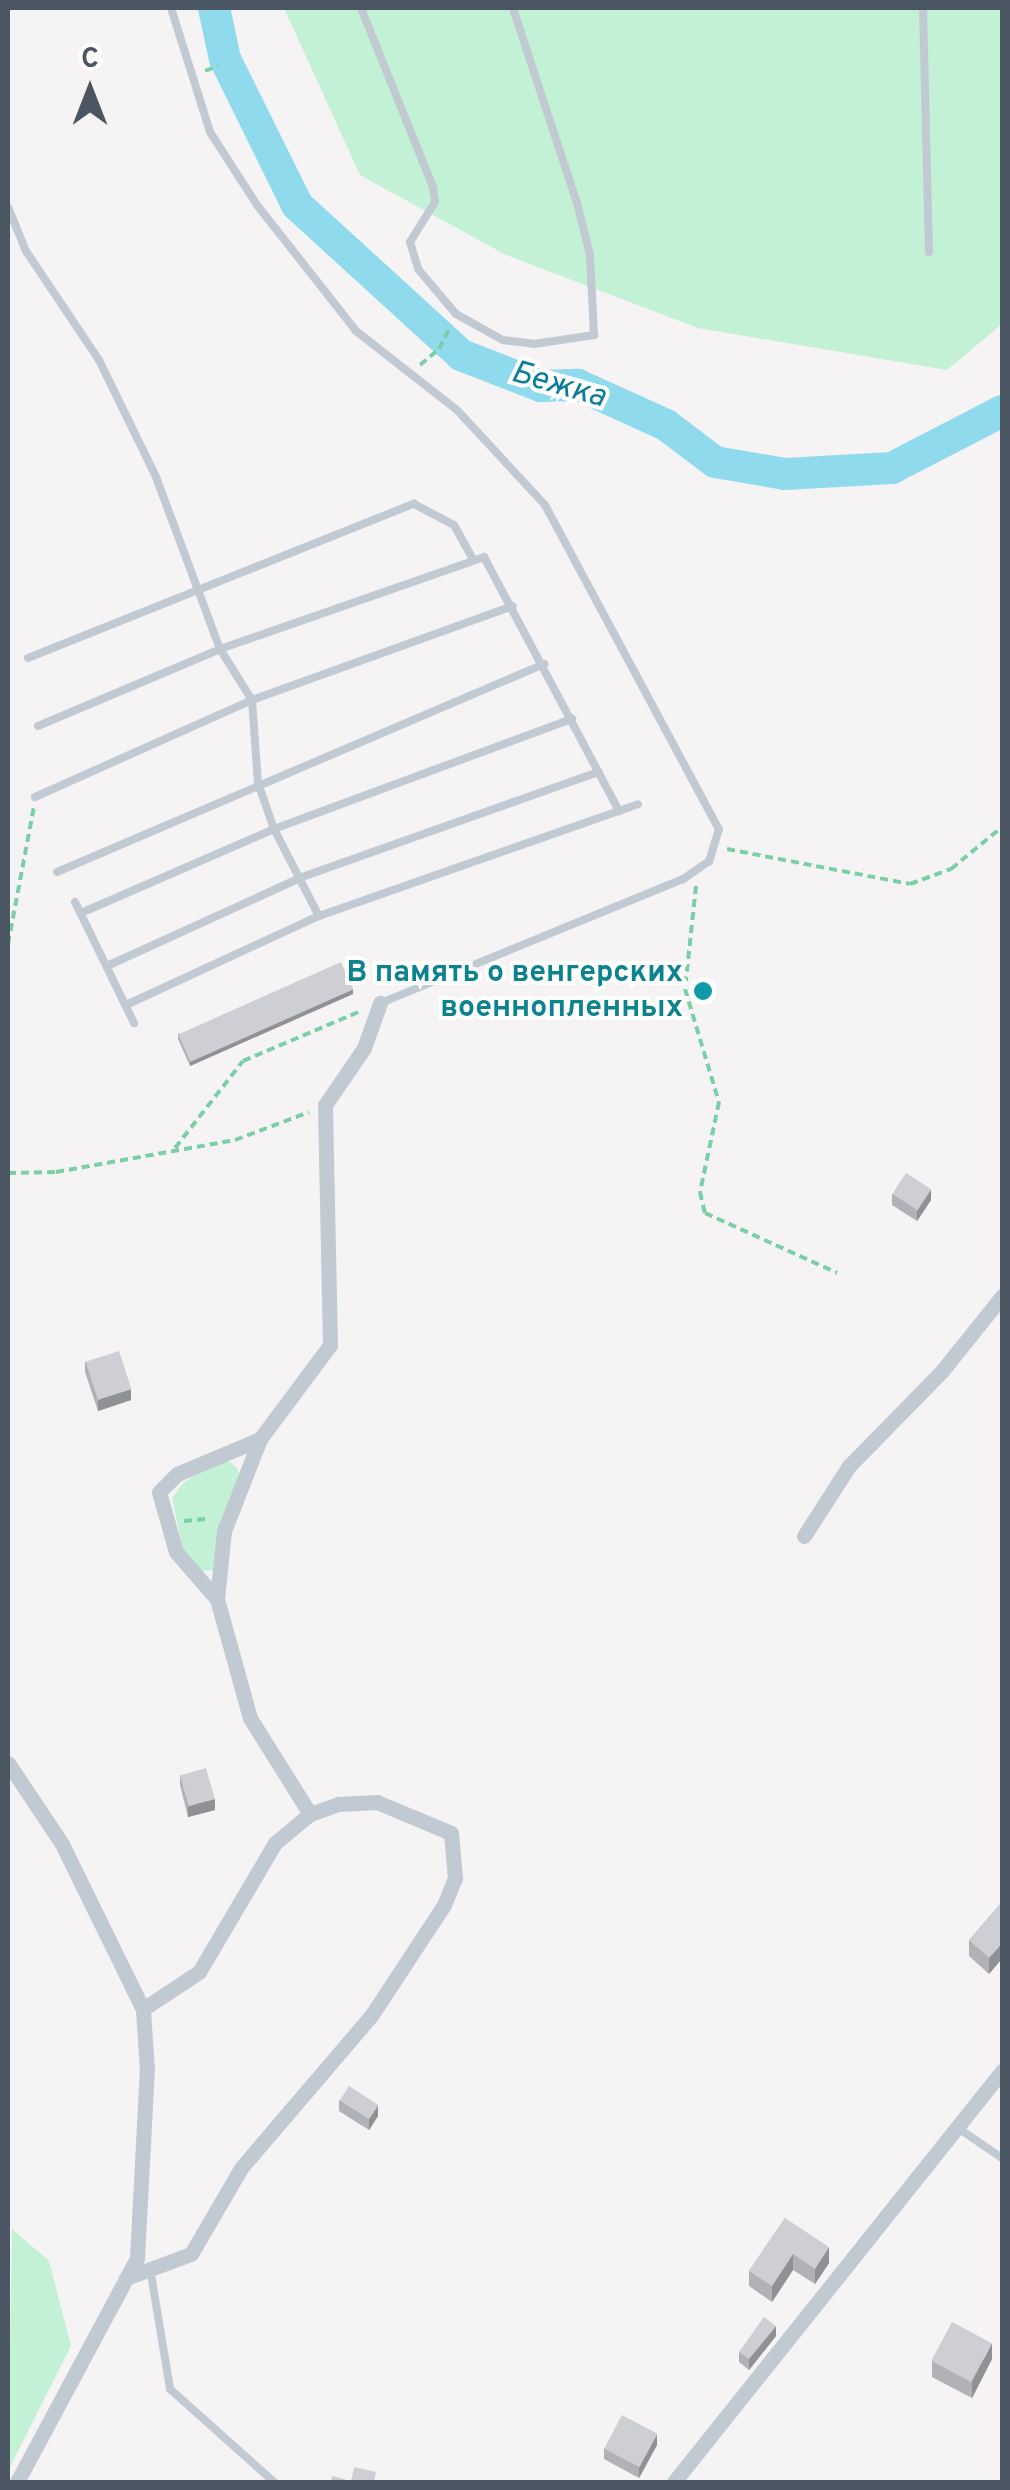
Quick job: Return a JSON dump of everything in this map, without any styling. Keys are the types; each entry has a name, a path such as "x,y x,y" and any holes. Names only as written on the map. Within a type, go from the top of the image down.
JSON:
{"street":[{"path":"310,1814 250,1718 217,1598 232,1516 260,1439 330,1345 325,1105 364,1048 380,1003"},
{"path":"804,1536 849,1466 942,1370 1002,1296"},
{"path":"217,1598 176,1552 164,1523 159,1492 167,1482 260,1439"},
{"path":"8,1762 62,1844 143,2009 142,2239 126,2278 17,2482"},
{"path":"126,2278 151,2274 191,2254 242,2168 372,2016 444,1905 455,1878 451,1833 404,1808 338,1804 310,1814 274,1843 199,1972 143,2009"},
{"path":"674,2482 1002,2070"}],"lane":[{"path":"172,8 210,132 256,205 356,331 458,410 546,505 714,813 717,848 698,871 380,1003"},
{"path":"361,8 434,187 435,202 410,242 418,269 456,314 503,340 534,344 594,335 582,220 513,8"},
{"path":"923,8 929,252"},
{"path":"8,207 26,250 99,360 156,477 220,650 252,700 258,784 274,829 319,916"},
{"path":"28,658 414,504 454,525 472,558"},
{"path":"38,726 220,650 472,558 484,557 619,812"},
{"path":"36,797 252,700 512,606"},
{"path":"57,872 544,664"},
{"path":"81,914 274,829 572,719"},
{"path":"107,966 302,877 599,772"},
{"path":"126,1005 319,916 638,804"},
{"path":"75,902 134,1023"},
{"path":"958,2128 1002,2158"},
{"path":"151,2274 170,2389 274,2482"}],"path":[{"path":"410,376 439,349 446,336"},
{"path":"8,944 36,797"},
{"path":"717,848 910,884 951,868 1002,827"},
{"path":"698,871 685,989 719,1102 702,1204 705,1213 836,1273"},
{"path":"174,1150 243,1061 380,1003"},
{"path":"8,1173 56,1172 268,1131 325,1105"},
{"path":"164,1523 232,1516"}],"green space":[{"path":"284,8 1002,8 1002,324 947,370 698,328 506,255 360,175"},
{"path":"224,1457 238,1469 240,1484 216,1570 198,1571 184,1554 172,1498 183,1483"},
{"path":"12,2229 49,2261 71,2346 8,2471"}],"building":[{"path":"341,962 353,989 191,1062 178,1034"},
{"path":"906,1173 931,1189 918,1210 892,1194"},
{"path":"119,1351 131,1389 98,1400 86,1362"},
{"path":"206,1768 215,1799 189,1806 180,1775"},
{"path":"1002,1902 1002,1943 989,1958 969,1940"},
{"path":"349,2086 378,2105 369,2119 340,2100"},
{"path":"785,2218 829,2247 815,2269 793,2254 772,2286 749,2271"},
{"path":"764,2317 776,2326 749,2359 739,2352"},
{"path":"952,2322 992,2343 971,2382 931,2361"},
{"path":"622,2415 657,2434 639,2467 604,2449"},
{"path":"354,2467 376,2472 374,2482 331,2482 332,2476 351,2481"}],"waterway":[{"name":"Бежка","path":"214,8 225,59 297,205 461,355 541,386 578,385 666,425 715,462 785,474 892,468 1002,411"}],"place":[{"name":"В память о венгерских военнопленных","path":"703,991"}]}
